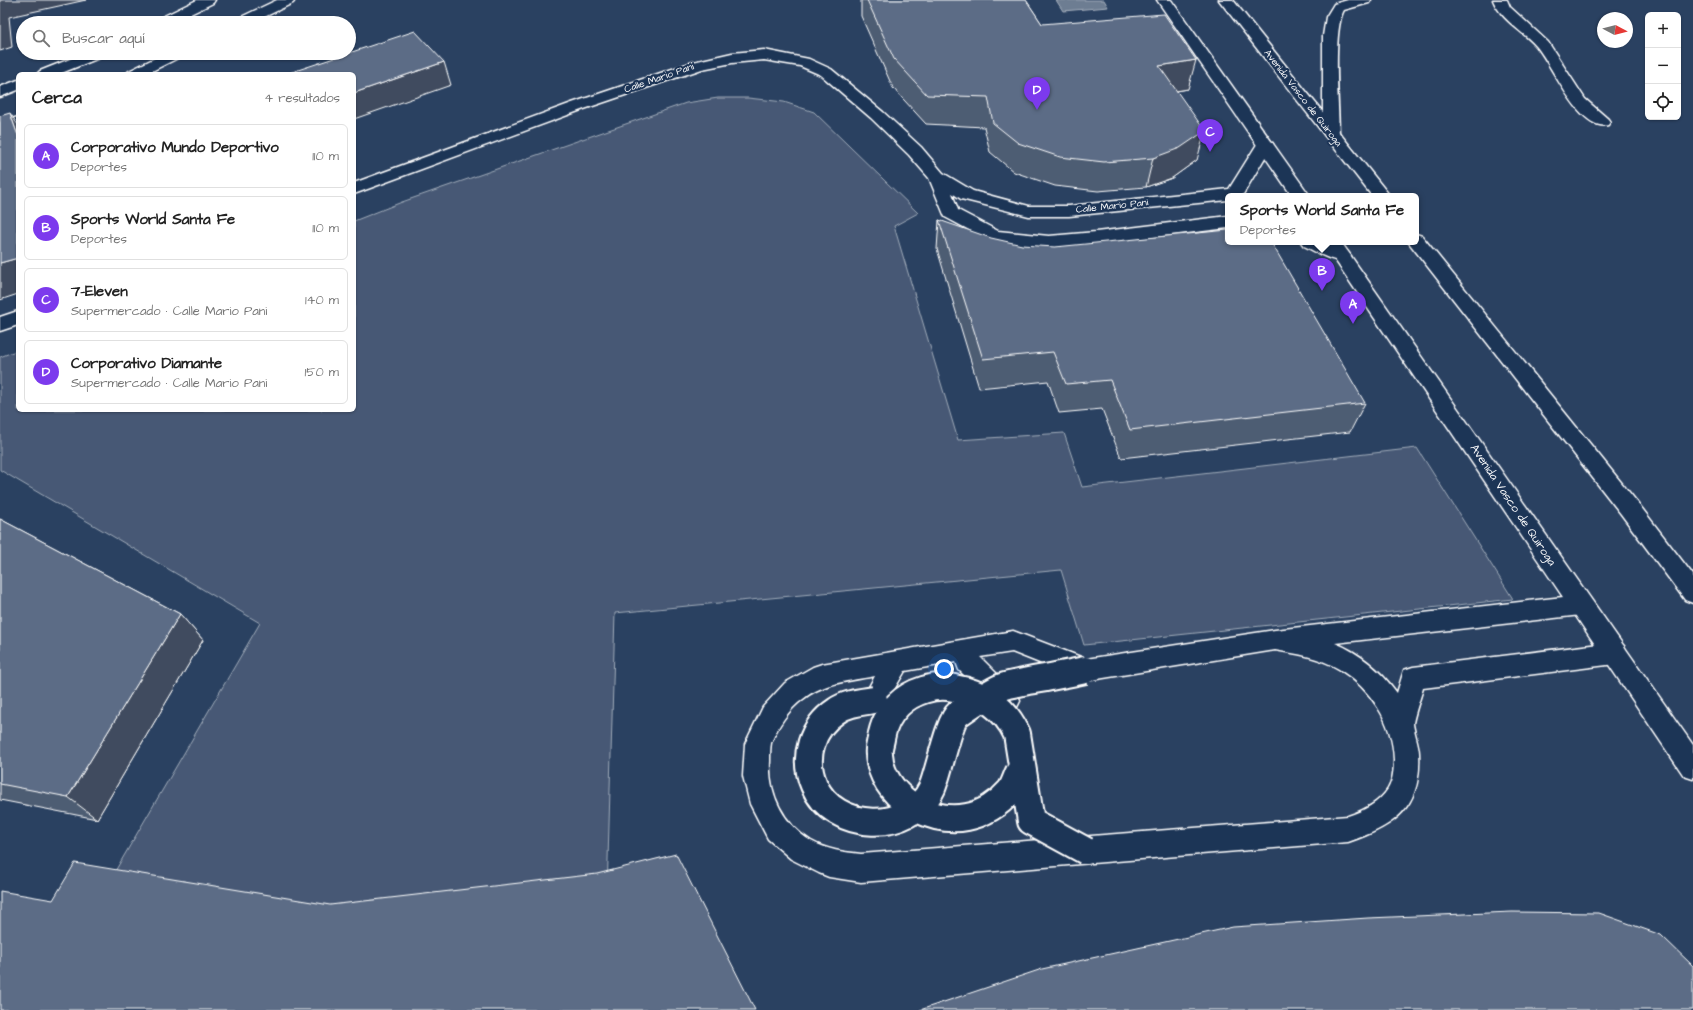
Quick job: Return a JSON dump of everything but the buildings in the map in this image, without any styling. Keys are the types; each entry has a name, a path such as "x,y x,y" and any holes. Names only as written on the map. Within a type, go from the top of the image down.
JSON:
{"street":[{"path":"175,16 208,0"},
{"path":"255,16 288,0"},
{"path":"1164,0 1299,193"},
{"name":"Avenida Vasco de Quiroga","path":"1226,0 1379,193"},
{"path":"1332,133 1330,36 1333,17 1339,7 1364,0"},
{"path":"1500,0 1504,9 1543,45 1580,102 1602,122"},
{"name":"Calle Mario Pani","path":"356,188 571,109 698,65 732,58 764,55 804,62 826,72 877,115 915,151 937,177 967,195 1029,211 1069,210 1225,195"},
{"path":"50,72 81,60"},
{"path":"138,72 163,60"},
{"path":"0,92 16,86"},
{"path":"0,129 16,123"},
{"name":"Calle Mario Pani","path":"1236,193 1265,144"},
{"name":"Calle Mario Pani","path":"937,177 951,213 994,236 1049,242 1096,238 1225,222"},
{"path":"1419,244 1629,508 1693,593"},
{"path":"1322,245 1337,249"},
{"name":"Avenida Vasco de Quiroga","path":"1337,249 1693,768"},
{"path":"0,324 16,319"},
{"path":"898,661 874,700 854,703 837,710 821,724 813,738 808,754 809,771 814,786 822,798 833,809 850,818 871,822 892,820 909,813 922,803 932,788 956,715 1001,687 1085,670 1275,640 1581,605"},
{"path":"1085,670 1013,641 822,675 794,691 772,715 758,744 756,776 763,804 778,830 801,850 829,863 861,868 1348,830 1375,819 1395,801 1406,778 1408,750 1401,723 1385,696 1362,672 1334,655 1305,644 1275,640"},
{"path":"1401,723 1413,678 1615,653"},
{"path":"968,662 1010,704 1019,772 1011,791 996,805 978,815 958,819 939,818 918,811 899,798 886,781 879,762 878,743 884,725 895,708 911,695 931,688 949,686 966,690 988,699 1006,714 1017,734 1031,820 1086,851"}],"shaded area":[{"path":"1056,0 1104,0 1108,7 1063,11"},
{"path":"718,98 748,98 784,102 814,112 918,213 894,226 958,440 1064,433 1082,487 1417,448 1513,599 1084,645 1061,570 615,613 607,895 352,925 107,885 260,623 0,470 0,357 16,351 16,412 356,412 356,220 402,202 686,103"}],"place":[{"name":"Corporativo Diamante","path":"1037,110"},
{"name":"7-Eleven","path":"1210,152"},
{"name":"Sports World Santa Fe","path":"1322,291"},
{"name":"Corporativo Mundo Deportivo","path":"1353,324"}]}
